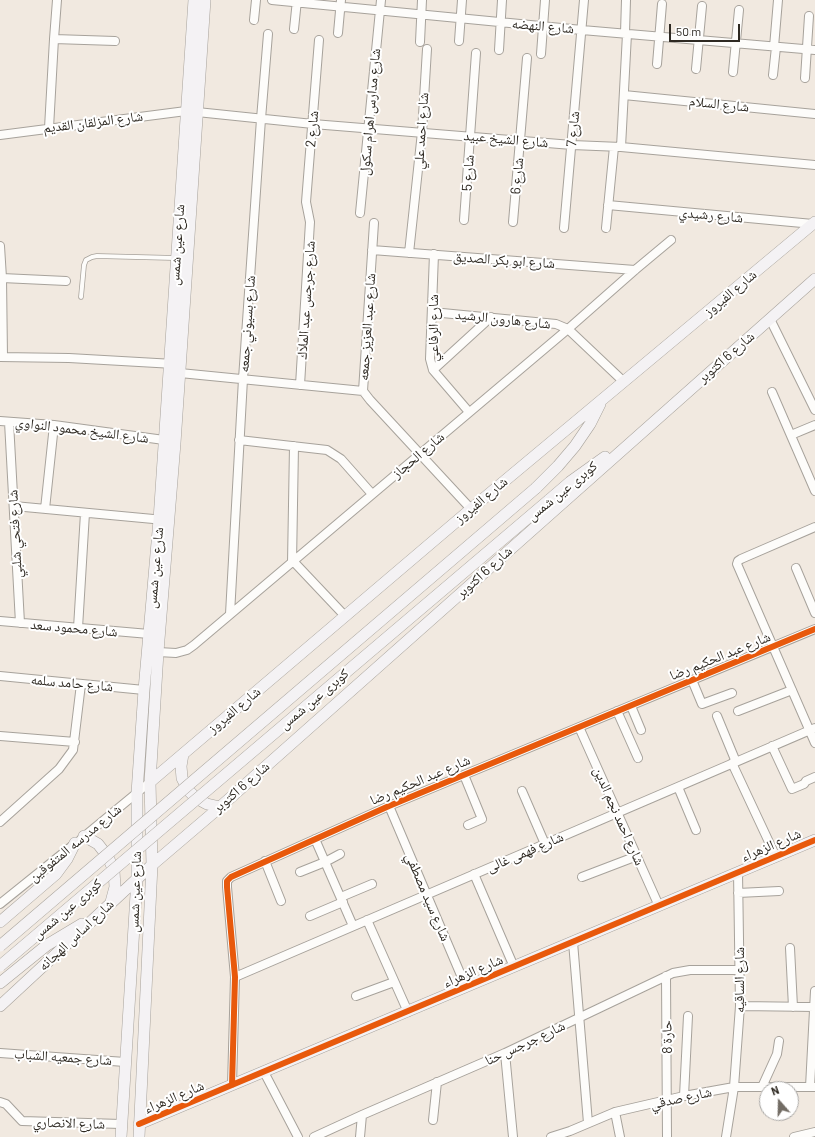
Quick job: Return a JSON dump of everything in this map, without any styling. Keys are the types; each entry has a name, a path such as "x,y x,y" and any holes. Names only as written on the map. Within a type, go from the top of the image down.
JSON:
{"main road":[{"name":"شارع عين شمس","path":"139,1137 152,865 150,782 164,520 177,367 192,111 194,0"},
{"name":"شارع عين شمس","path":"121,1137 137,878 137,792 144,690 149,634 164,520 164,440 177,367 176,258 205,0"},
{"name":"شارع الفيروز","path":"150,782 471,509 814,223"},
{"name":"شارع 6 اكتوبر","path":"152,865 220,807 815,280"},
{"name":"كوبرى عين شمس","path":"0,946 536,488 575,446 590,424 602,400"},
{"name":"كوبرى عين شمس","path":"0,966 570,482 634,439"},
{"path":"183,754 181,766 182,778 188,790 196,798 207,804 220,807"},
{"path":"84,836 98,844 108,856 114,871 115,887 111,903"},
{"name":"شارع الزهراء","path":"140,1124 815,840"},
{"path":"0,922 56,874 67,859 75,843"},
{"name":"شارع اساس الهجانه","path":"0,1006 152,865"},
{"path":"2,981 47,945 95,917"}],"street":[{"path":"49,128 57,0"},
{"path":"254,20 256,0"},
{"name":"شارع النهضه","path":"272,0 341,3 380,11 811,50"},
{"name":"شارع مدارس اهرام سكول","path":"360,213 381,0"},
{"path":"420,42 422,0"},
{"path":"459,40 462,0"},
{"path":"499,50 502,0"},
{"path":"541,54 545,0"},
{"name":"شارع 7","path":"564,228 584,0"},
{"path":"606,228 624,95 626,0"},
{"path":"773,75 778,0"},
{"path":"294,29 297,1"},
{"path":"338,33 341,3"},
{"path":"657,64 662,4"},
{"path":"696,69 702,6"},
{"path":"733,72 739,10"},
{"path":"805,78 811,50 810,16"},
{"name":"شارع بسيوني جمعه","path":"230,614 239,440 268,34"},
{"path":"54,39 115,41"},
{"name":"شارع 2","path":"310,216 306,202 319,40"},
{"name":"شارع احمد علي","path":"409,253 422,132 427,49"},
{"name":"شارع 5","path":"464,220 476,54"},
{"name":"شارع 6","path":"512,222 527,58"},
{"name":"شارع السلام","path":"624,95 815,114"},
{"name":"شارع الشيخ عبيد","path":"192,111 313,124 572,145 617,147 815,165"},
{"name":"شارع المزلقان القديم","path":"0,135 192,111"},
{"name":"شارع رشيدي","path":"608,205 814,223"},
{"name":"شارع جرجس عبد الملاك","path":"300,385 310,216"},
{"name":"شارع عبد العزيز جمعه","path":"374,222 363,391 419,454 471,509"},
{"name":"شارع الحجاز","path":"158,652 176,652 187,650 568,329 671,240"},
{"path":"0,246 2,278 2,358 69,358 177,367 243,379 363,391"},
{"name":"شارع ابو بكر الصديق","path":"372,250 635,270"},
{"name":"شارع الرفاعي","path":"434,254 430,359 434,370 469,412"},
{"path":"2,278 66,281"},
{"name":"شارع هارون الرشيد","path":"432,312 556,324 568,329 624,382"},
{"path":"434,370 491,317"},
{"path":"770,319 815,410"},
{"path":"772,392 815,491"},
{"name":"شارع الشيخ محمود النواوي","path":"4,421 54,425 164,440"},
{"name":"شارع فتحي شلبي","path":"4,421 14,506 20,623"},
{"path":"45,509 54,425"},
{"path":"791,435 815,425"},
{"path":"239,440 328,450 341,459 372,494"},
{"path":"294,446 292,562 345,616"},
{"path":"14,506 164,520"},
{"path":"78,628 86,513"},
{"path":"815,527 741,559 737,564 792,690 812,729 815,744"},
{"path":"796,568 815,613"},
{"name":"شارع محمود سعد","path":"0,621 149,634"},
{"name":"شارع عبد الحكيم رضا","path":"232,1085 235,977 227,886 227,881 230,877 236,873 389,806 815,629"},
{"name":"شارع حامد سلمه","path":"0,676 144,690"},
{"path":"692,680 702,704 732,693"},
{"path":"0,822 59,769 68,759 75,742 81,684"},
{"path":"738,711 792,690"},
{"path":"631,706 640,730"},
{"path":"617,712 638,758"},
{"path":"717,716 734,763 776,857"},
{"name":"شارع احمد نجم الدين","path":"579,727 659,906"},
{"name":"شارع فهمى غالى","path":"235,977 812,729"},
{"path":"0,736 75,742"},
{"path":"772,746 792,789 804,784 806,781 815,776"},
{"path":"464,775 482,819 468,825"},
{"name":"شارع مدرسه المتفوقين","path":"0,904 150,782"},
{"path":"678,786 696,830"},
{"path":"522,791 545,844"},
{"name":"شارع سيد مصطفي","path":"389,806 466,987"},
{"path":"316,839 353,926"},
{"path":"300,872 326,862 340,854"},
{"path":"582,877 637,856"},
{"path":"265,861 282,901"},
{"name":"شارع الساقيه","path":"726,1137 734,1087 740,1006 738,872"},
{"path":"474,874 514,967"},
{"path":"310,916 372,884"},
{"path":"738,893 779,891"},
{"path":"366,920 408,1012"},
{"path":"573,942 588,1123"},
{"path":"790,948 793,1007"},
{"name":"شارع جرجس حنا","path":"314,1137 506,1053 672,973 690,970 739,970"},
{"name":"حارة 8","path":"666,976 667,1137"},
{"path":"356,996 394,982"},
{"path":"812,1087 815,991"},
{"path":"740,1006 815,1007"},
{"path":"684,1096 688,1016"},
{"path":"765,1081 777,1054 779,1041"},
{"name":"شارع جمعيه الشباب","path":"0,1052 125,1062"},
{"path":"506,1053 513,1137"},
{"path":"264,1072 298,1137"},
{"path":"433,1120 437,1082"},
{"name":"شارع صدقي","path":"551,1137 570,1131 615,1112 667,1099 734,1087 759,1087"},
{"name":"شارع صدقي","path":"799,1087 812,1087"},
{"name":"شارع الانصاري","path":"0,1102 6,1104 22,1121 122,1124"},
{"path":"615,1112 620,1137"},
{"path":"360,1137 362,1115"},
{"path":"794,1137 815,1132"}],"lane":[{"path":"82,297 84,265 86,260 92,257 176,258"}],"cycle path":[{"path":"232,1085 235,977 227,887 227,881 231,877 389,806 815,629"},
{"path":"139,1124 815,840"}]}
